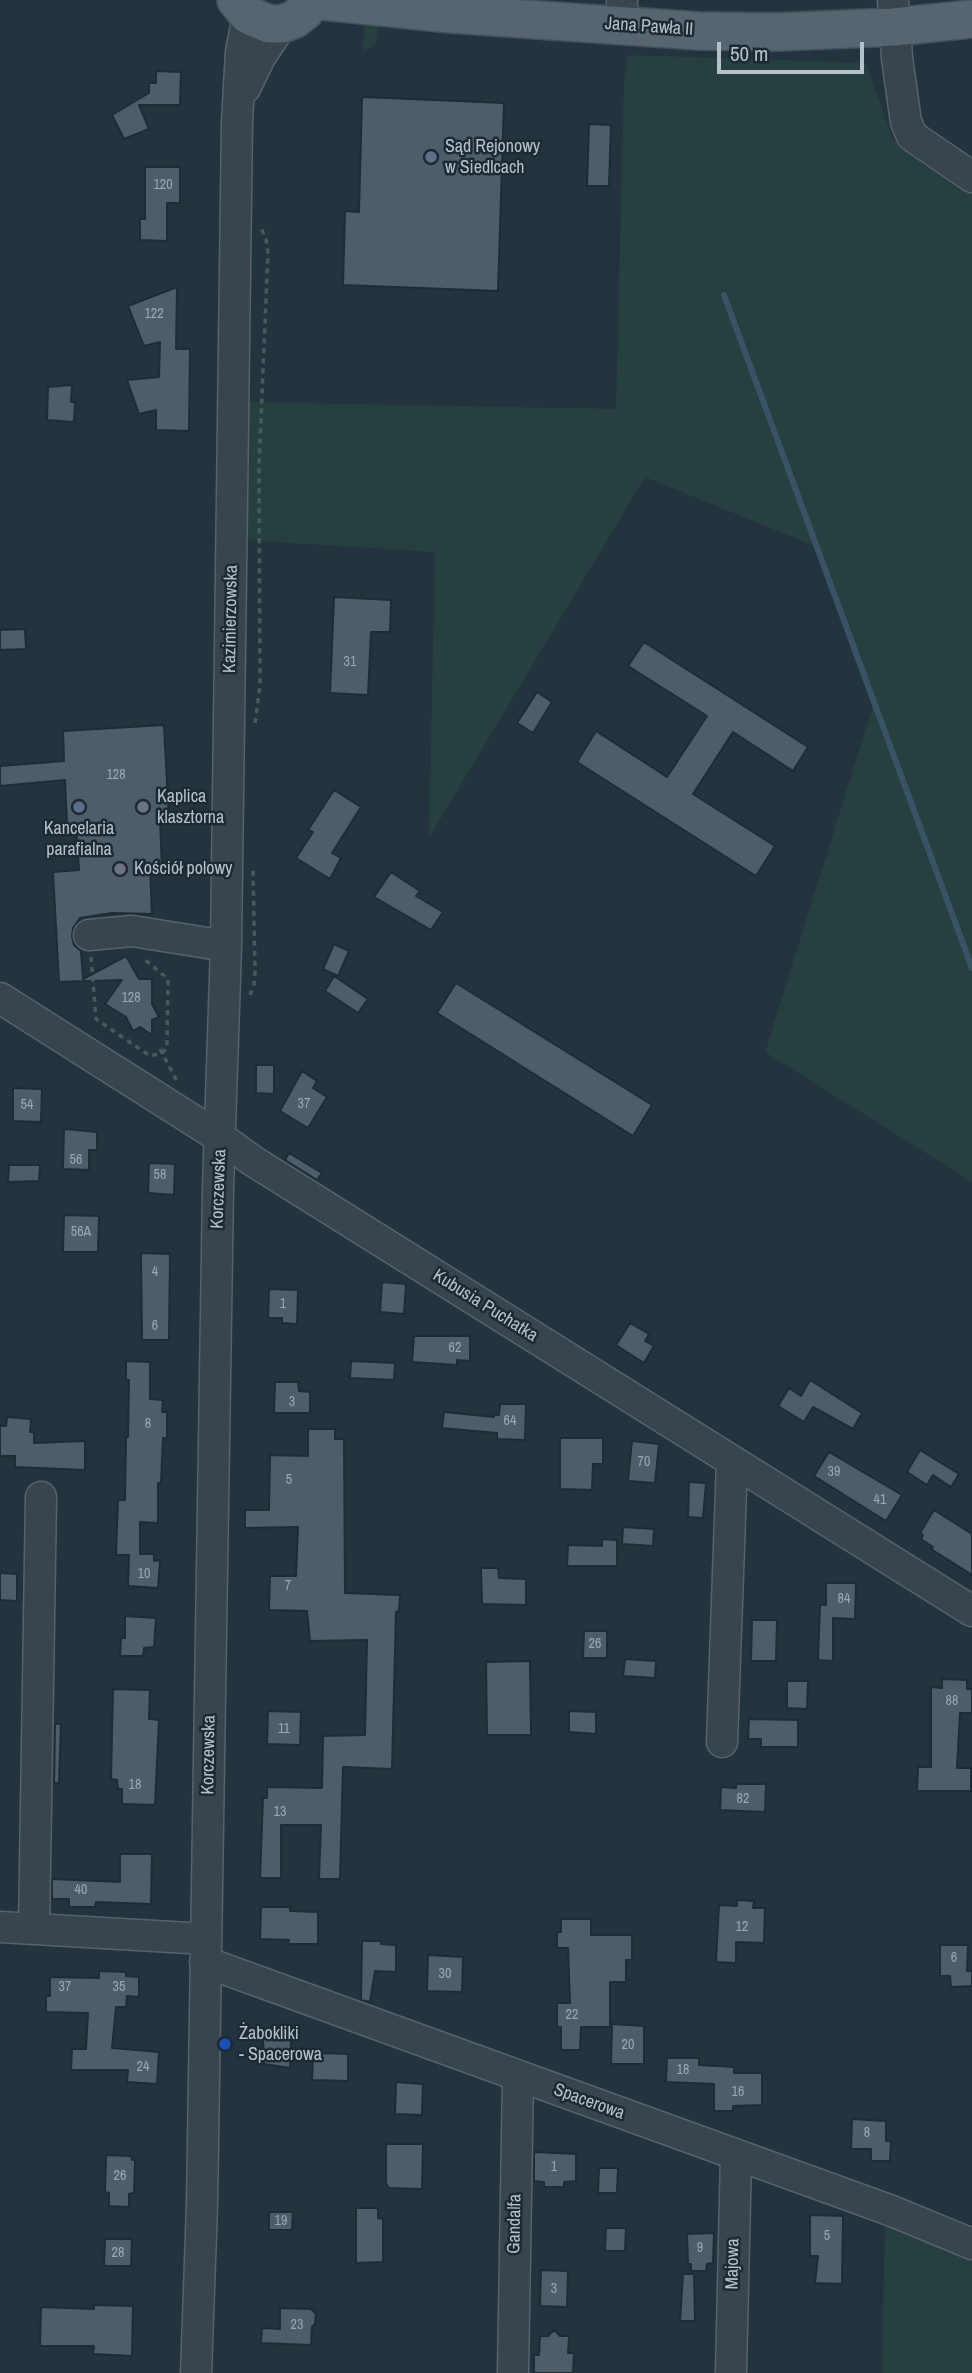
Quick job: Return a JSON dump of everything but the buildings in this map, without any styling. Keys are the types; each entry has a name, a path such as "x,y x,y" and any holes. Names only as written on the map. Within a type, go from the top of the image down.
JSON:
{"main road":[{"name":"Jana Pawła II","path":"313,0 451,14 621,13 699,31 780,32 894,13 972,19"},
{"path":"256,13 295,19 313,0"},
{"name":"Jana Pawła II","path":"397,0 451,14"}],"street":[{"name":"Kazimierzowska","path":"221,1138 237,121 241,52 256,13"},
{"path":"894,13 906,122 912,136 972,177"},
{"path":"102,935 132,931 226,946"},
{"name":"Kubusia Puchatka","path":"0,998 253,1161 972,1611"},
{"name":"Korczewska","path":"196,2373 202,2205 221,1138"},
{"path":"722,1742 732,1461"},
{"path":"34,1929 41,1497"},
{"name":"Spacerowa","path":"0,1927 205,1951 518,2076 892,2211 972,2244"},
{"name":"Gandalfa","path":"513,2373 518,2076"},
{"name":"Majowa","path":"731,2373 736,2155"}],"path":[{"path":"258,222 266,239 268,252 260,466 258,702"},
{"path":"102,935 168,979 167,1048 150,1056 96,1018 102,935"},
{"path":"161,1051 178,1082"}],"green space":[{"path":"629,5 719,13 884,7 880,14 632,17"},
{"path":"364,22 380,23 376,44 363,52"},
{"path":"628,55 866,63 893,140 972,193 972,1182 765,1052 873,706 817,547 645,477 429,838 435,552 244,540 246,402 616,409 624,79"},
{"path":"885,2216 972,2250 972,2373 882,2373"}],"waterway":[{"path":"724,295 972,968"}],"place":[{"name":"Sąd Rejonowy w Siedlcach","path":"431,157"},
{"name":"Kancelaria parafialna","path":"79,807"},
{"name":"Kaplica klasztorna","path":"143,807"},
{"name":"Kościół polowy","path":"120,869"},
{"name":"Żabokliki - Spacerowa","path":"225,2044"}]}
